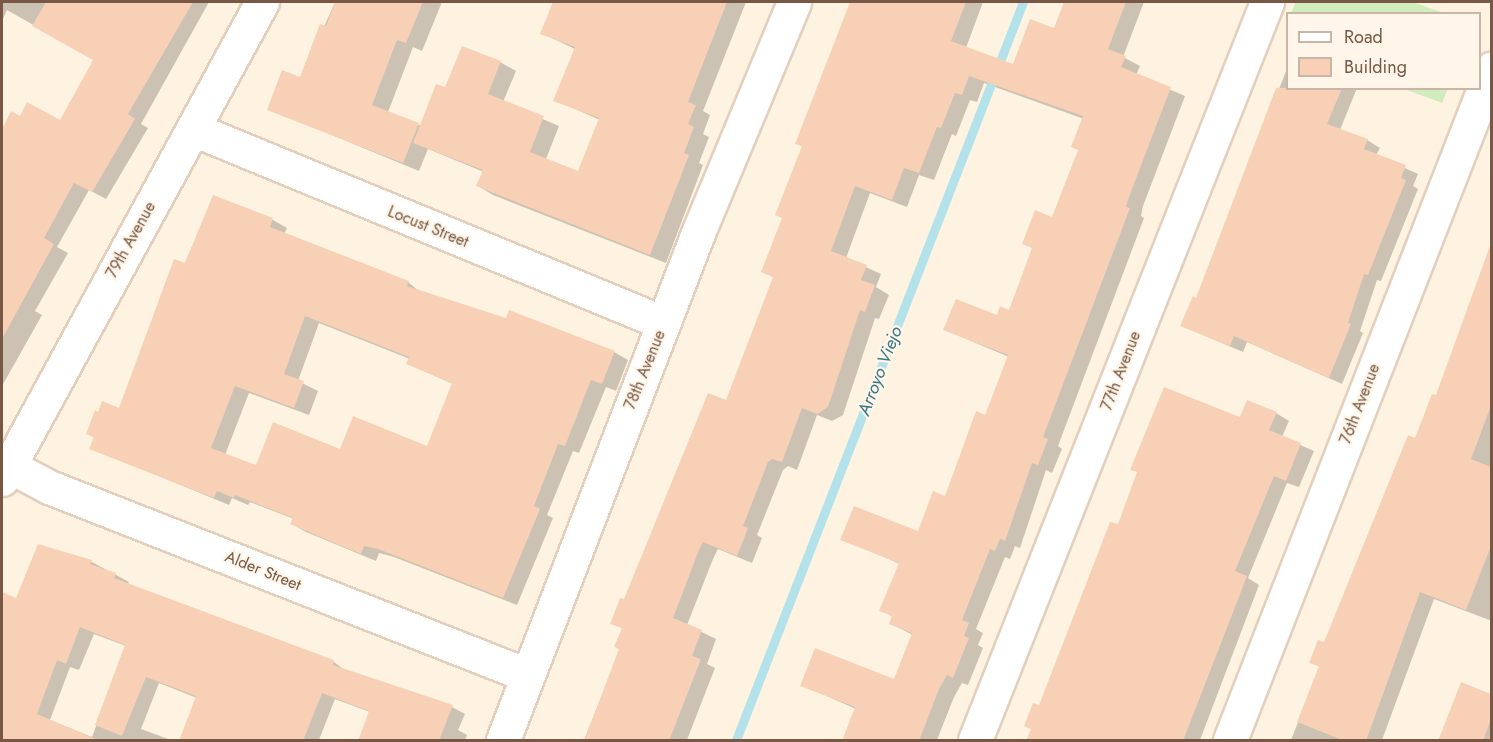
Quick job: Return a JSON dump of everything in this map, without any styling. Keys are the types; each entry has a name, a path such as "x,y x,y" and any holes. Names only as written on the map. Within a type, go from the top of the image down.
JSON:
{"street":[{"name":"79th Avenue","path":"4,469 262,2"},
{"name":"78th Avenue","path":"503,741 664,323 794,2"},
{"name":"77th Avenue","path":"975,741 1267,2"},
{"name":"76th Avenue","path":"1230,741 1491,68"},
{"name":"Locust Street","path":"193,129 664,323"},
{"name":"Alder Street","path":"4,469 527,675"}],"green space":[{"path":"1296,2 1413,2 1441,12 1291,12"},
{"path":"1407,90 1448,90 1442,103"}],"building":[{"path":"46,2 193,2 128,114 135,119 92,192 74,183 44,238 54,244 2,339 2,129 11,111 20,116 27,102 60,120 93,60 32,26"},
{"path":"335,2 423,2 406,43 397,40 372,105 419,123 403,163 267,110 282,70 300,77 320,24 326,26"},
{"path":"553,2 727,2 688,102 696,105 688,124 694,127 684,153 689,155 650,255 476,186 483,170 413,143 436,84 445,87 462,46 501,61 488,94 544,116 530,152 578,171 599,118 553,101 575,47 540,34"},
{"path":"850,2 966,2 951,41 1013,64 1030,19 1054,28 1064,2 1126,2 1108,49 1126,56 1121,67 1171,87 1129,197 1126,207 1130,208 1043,437 1048,439 1038,465 1032,463 1005,541 1000,539 995,551 990,549 962,620 969,623 964,636 969,638 953,678 947,675 939,689 919,741 842,741 855,707 800,686 815,648 894,679 912,633 889,624 892,616 879,611 899,563 840,540 854,506 918,531 933,491 945,496 976,411 985,415 1008,355 943,330 956,299 997,315 1000,306 1009,310 1032,248 1022,244 1035,210 1052,217 1078,150 1071,147 1083,116 969,76 962,95 955,93 941,128 937,127 919,173 904,168 892,200 855,186 831,251 867,265 861,280 875,285 865,312 860,310 828,407 817,414 802,408 782,462 772,459 768,462 743,526 748,528 737,556 703,542 699,550 673,618 702,630 692,656 701,659 669,741 584,741 619,649 614,647 622,628 610,624 620,598 624,599 708,393 726,400 773,277 761,272 782,218 775,215 802,146 795,144"},
{"path":"1276,88 1341,90 1327,124 1368,139 1364,149 1406,165 1401,178 1406,180 1368,275 1364,274 1348,323 1351,324 1329,378 1234,336 1230,346 1180,326 1193,296 1196,298"},
{"path":"213,195 273,218 270,227 409,281 407,286 506,318 509,310 615,351 602,384 591,380 565,446 558,444 534,506 540,509 503,598 378,549 364,546 361,554 290,524 293,518 235,495 234,498 217,491 214,498 89,449 94,437 86,434 95,410 98,412 102,401 119,408 174,259 185,263","holes":["305,316 409,357 406,364 452,383 427,446 353,416 340,449 273,422 256,465 211,448 235,386 294,408 304,381 284,374"]},
{"path":"1490,246 1491,406 1471,459 1491,467 1491,546 1466,610 1420,592 1366,741 1345,741 1297,722 1319,666 1309,663 1318,640 1324,642 1408,435 1415,438 1432,394 1436,395"},
{"path":"1164,387 1240,417 1247,400 1277,412 1269,430 1301,443 1286,481 1274,476 1235,571 1247,576 1183,741 1026,741 1031,729 1024,726 1033,703 1039,705 1110,522 1118,524 1137,472 1130,470"},
{"path":"38,544 92,560 90,564 116,573 114,578 334,660 333,665 453,705 439,741 358,741 369,711 322,693 303,741 179,741 196,696 146,677 122,736 95,725 125,645 80,627 66,664 57,660 37,714 100,741 2,741 2,592 16,598"},
{"path":"1461,682 1491,694 1491,719 1483,741 1438,741"}],"waterway":[{"name":"Arroyo Viejo","path":"736,740 1023,2"}]}
